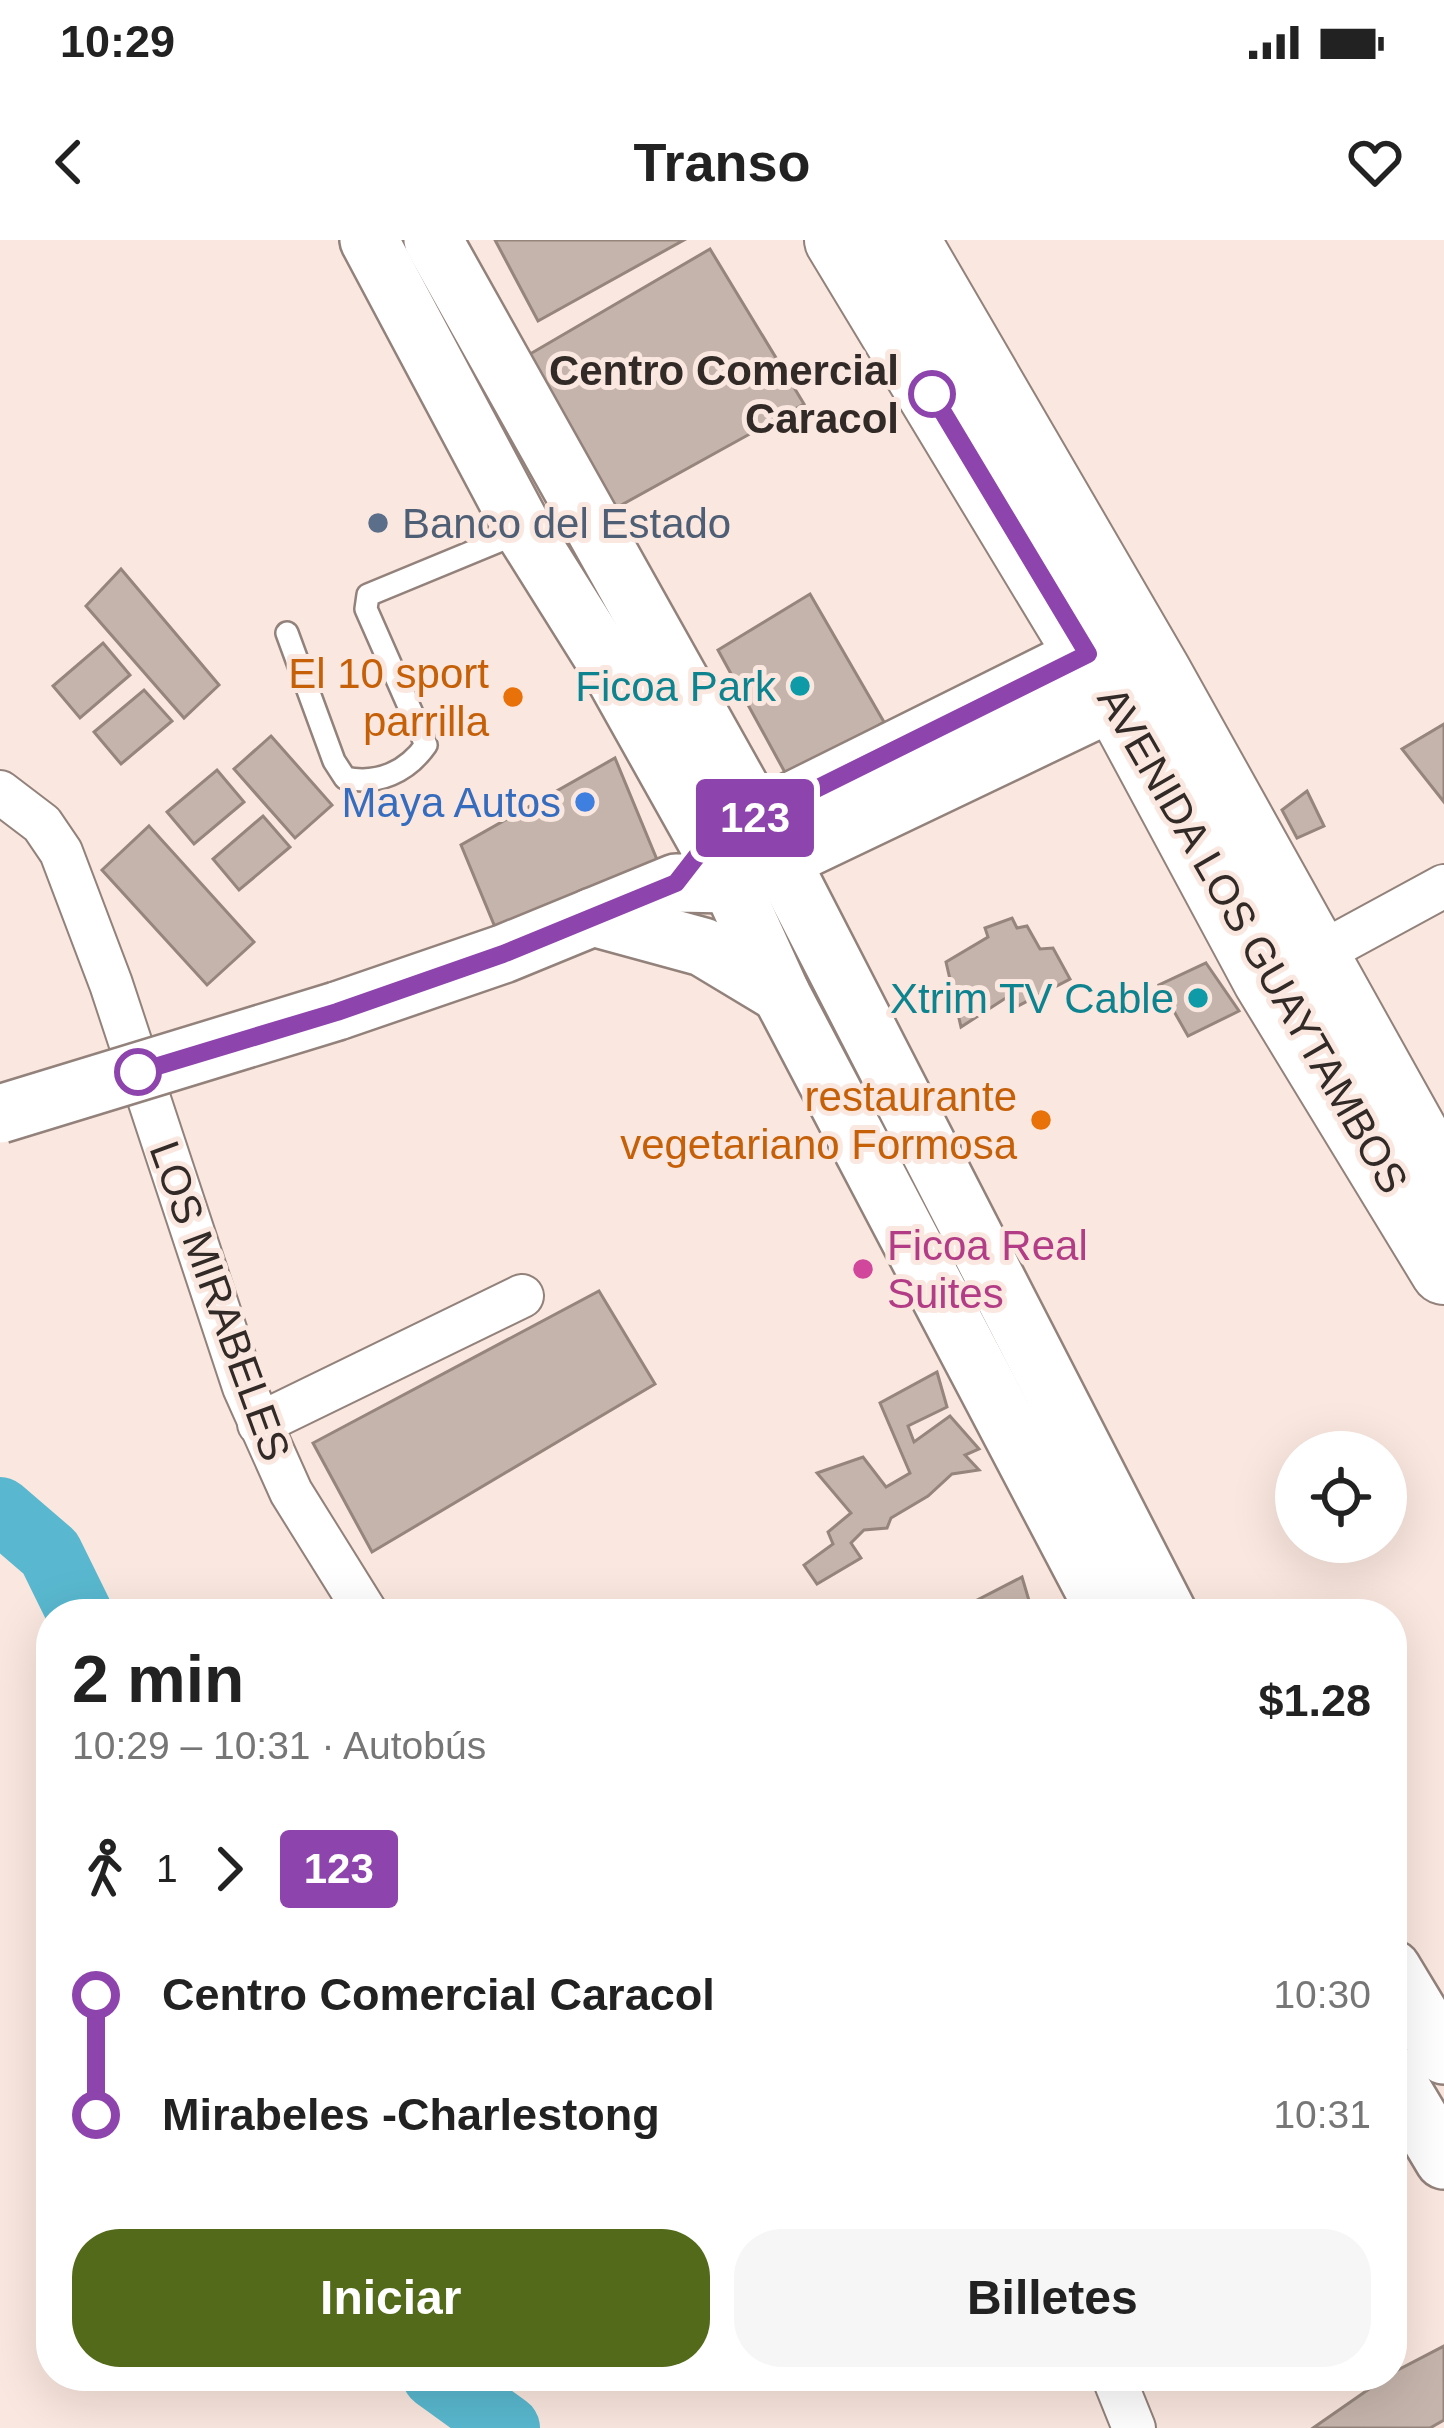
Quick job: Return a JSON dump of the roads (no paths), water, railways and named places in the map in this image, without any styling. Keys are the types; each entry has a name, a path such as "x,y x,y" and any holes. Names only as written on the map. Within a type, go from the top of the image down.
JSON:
{"main road":[{"path":"369,240 524,531 730,858 1159,1599"},
{"path":"434,240 730,858 781,994 1099,1599"},
{"name":"AVENIDA LOS GUAYTAMBOS","path":"838,240 1123,663"},
{"name":"AVENIDA LOS GUAYTAMBOS","path":"906,240 1444,1271"},
{"path":"0,1114 337,1012 503,954 730,858 1123,663"},
{"path":"593,917 703,947 781,994"},
{"name":"AVENIDA LOS GUAYTAMBOS","path":"1290,969 1444,1186"},
{"path":"1407,1994 1444,2055"},
{"path":"1407,2098 1444,2160"}],"street":[{"name":"LOS MIRABELES","path":"0,792 42,824 61,852 111,984 206,1280 259,1424 291,1492 358,1599"},
{"path":"1290,969 1444,886"},
{"path":"259,1424 523,1296"},
{"path":"1119,2391 1135,2428"}],"lane":[{"path":"286,633 334,761 346,778 367,783 412,764 426,745 366,610 368,595 524,531"}],"waterway":[{"path":"0,1510 50,1553 73,1599"},
{"path":"456,2391 507,2428"}],"place":[{"name":"Centro Comercial Caracol","path":"932,394"},
{"name":"Banco del Estado","path":"378,523"},
{"name":"Ficoa Park","path":"800,686"},
{"name":"El 10 sport parrilla","path":"513,697"},
{"name":"Maya Autos","path":"585,802"},
{"name":"Xtrim TV Cable","path":"1198,998"},
{"name":"restaurante vegetariano Formosa","path":"1041,1120"},
{"name":"Ficoa Real Suites","path":"863,1269"}]}
